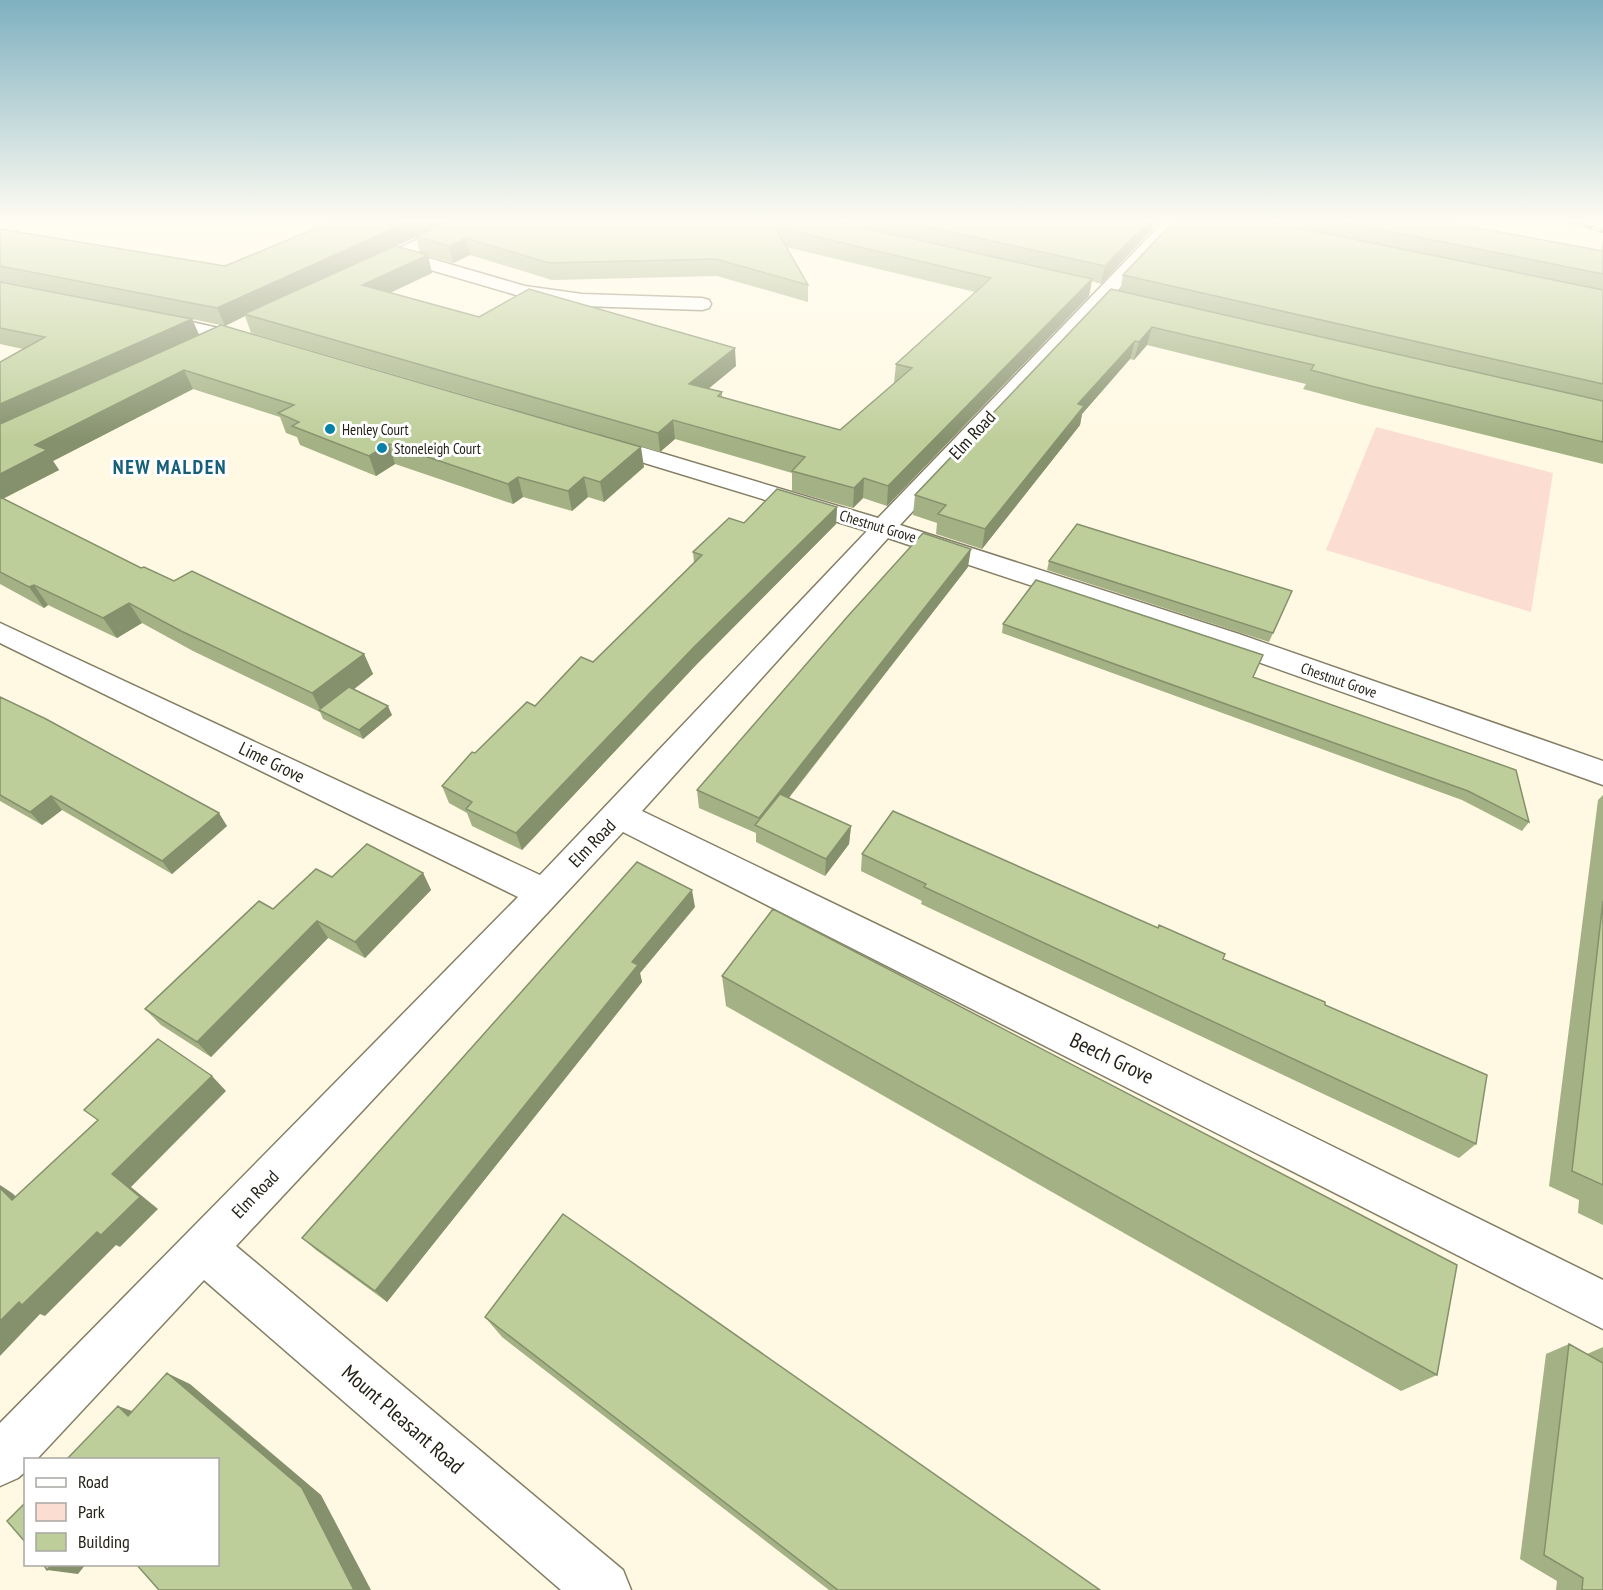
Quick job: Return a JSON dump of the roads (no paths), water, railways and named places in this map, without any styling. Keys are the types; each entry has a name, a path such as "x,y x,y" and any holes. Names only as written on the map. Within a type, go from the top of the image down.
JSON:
{"street":[{"path":"537,293 582,300 702,304"},
{"name":"Elm Road","path":"0,1460 619,815 1104,293"},
{"path":"128,314 226,334 271,346"},
{"path":"194,350 248,324"},
{"name":"Chestnut Grove","path":"578,436 884,528 1229,641 1603,773"},
{"name":"Lime Grove","path":"0,632 544,893"},
{"name":"Beech Grove","path":"619,815 1113,1058 1603,1305"},
{"name":"Mount Pleasant Road","path":"203,1248 603,1590"}],"place":[{"name":"Henley Court","path":"330,429"},
{"name":"Stoneleigh Court","path":"382,448"}],"district":[{"name":"NEW MALDEN","path":"170,467"}]}
